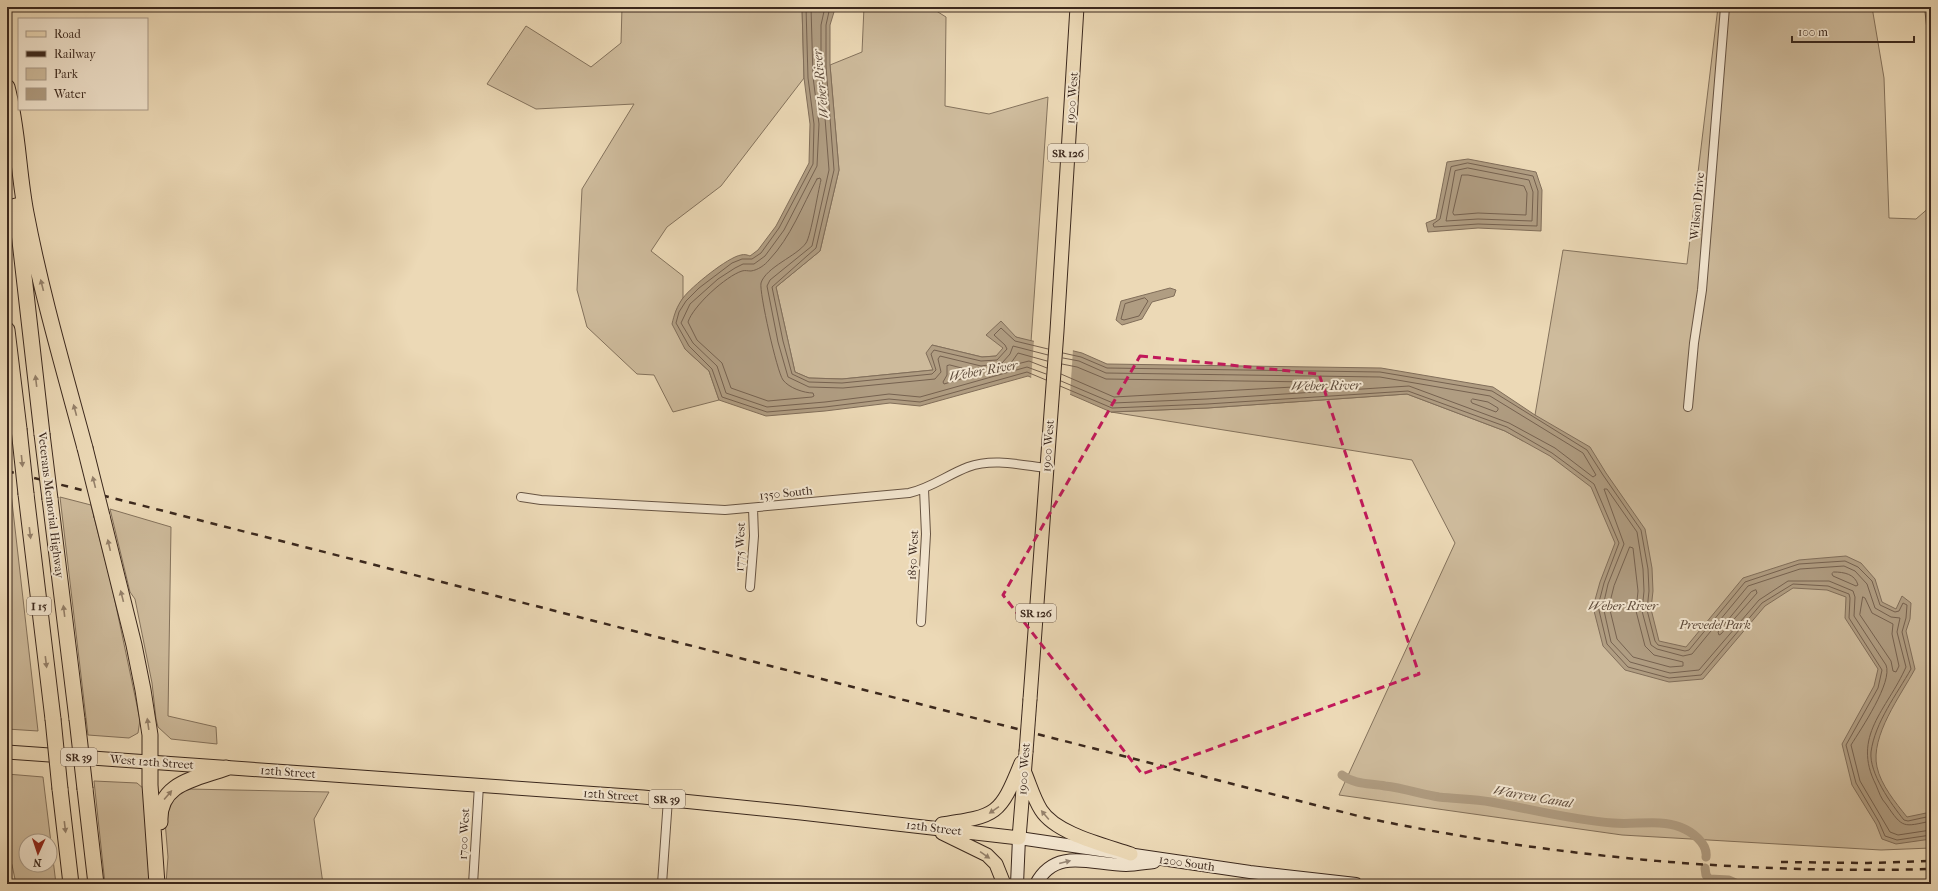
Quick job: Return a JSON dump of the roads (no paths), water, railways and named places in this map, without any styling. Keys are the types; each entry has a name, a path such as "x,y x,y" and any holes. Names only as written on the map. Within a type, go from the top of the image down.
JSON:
{"highway":[{"path":"7,87 12,105 26,211 35,257 134,644 143,690 150,735 150,785 157,879"},
{"name":"Veterans Memorial Highway","path":"7,127 96,884"},
{"name":"Veterans Memorial Highway","path":"7,330 71,884"},
{"path":"157,879 161,847 160,808 163,799 170,791 179,786 226,768"}],"main road":[{"name":"1900 West","path":"1017,884 1019,838 1057,331 1077,7"},
{"name":"West 12th Street","path":"7,752 226,768"},
{"path":"925,826 981,818 995,811 1009,794 1026,752"},
{"name":"12th Street","path":"226,768 668,799 925,826 1019,838"},
{"path":"1024,771 1040,810 1050,821 1074,834 1131,854"},
{"path":"925,826 986,854 996,864 1004,884"},
{"name":"1200 South","path":"1019,838 1170,860 1356,884"},
{"path":"1036,884 1040,876 1050,866 1066,861 1079,859 1126,865 1170,860"}],"street":[{"name":"Wilson Drive","path":"1688,407 1694,342 1702,290 1725,7"},
{"path":"1929,7 1931,25"},
{"name":"1350 South","path":"520,497 541,500 725,510 909,493 924,489 968,467 987,463 1006,463 1047,468"},
{"name":"1850 West","path":"921,622 926,534 924,489"},
{"name":"1775 West","path":"750,587 754,536 753,508"},
{"name":"1700 West","path":"473,884 479,785"},
{"path":"662,884 668,799"}],"water":[{"name":"Weber River","path":"802,7 834,7 830,25 830,65 839,170 820,251 776,287 795,372 809,378 842,379 933,370 926,353 932,345 982,357 996,356 1003,348 986,335 1001,321 1016,337 1082,353 1107,364 1381,368 1493,387 1535,415 1590,447 1645,529 1652,568 1653,591 1651,609 1659,641 1686,647 1743,578 1799,560 1846,556 1861,563 1875,579 1882,602 1896,609 1902,596 1911,603 1910,619 1906,631 1915,669 1882,729 1876,755 1877,767 1885,787 1907,817 1931,812 1931,839 1896,844 1882,839 1876,824 1852,785 1842,744 1874,686 1878,669 1845,618 1846,597 1827,590 1793,588 1765,606 1703,679 1669,682 1625,670 1603,646 1593,607 1600,582 1615,543 1591,487 1550,456 1505,431 1407,394 1207,408 1111,412 1028,376 920,406 890,403 766,416 719,400 709,371 685,349 672,324 681,301 701,280 735,257 743,255 750,256 758,250 776,226 809,163 810,124 804,78"},
{"path":"1468,159 1536,172 1542,190 1541,231 1478,228 1428,232 1426,223 1436,219 1447,162"},
{"path":"1170,288 1176,290 1174,296 1152,302 1142,319 1122,325 1116,320 1121,301"}],"waterway":[{"name":"Warren Canal","path":"1342,775 1352,781 1398,788 1439,797 1491,802 1598,822 1664,823 1680,827 1698,838 1702,842 1706,852 1706,857"},
{"name":"Warren Canal","path":"1705,868 1706,875 1709,879 1729,880 1738,884"}],"railway":[{"path":"7,471 1366,818 1436,832 1506,843 1577,853 1647,860 1788,869 1931,869"},
{"path":"1781,862 1868,863 1931,861"}],"park label":[{"name":"Prevedel Park","path":"1715,625"}]}
